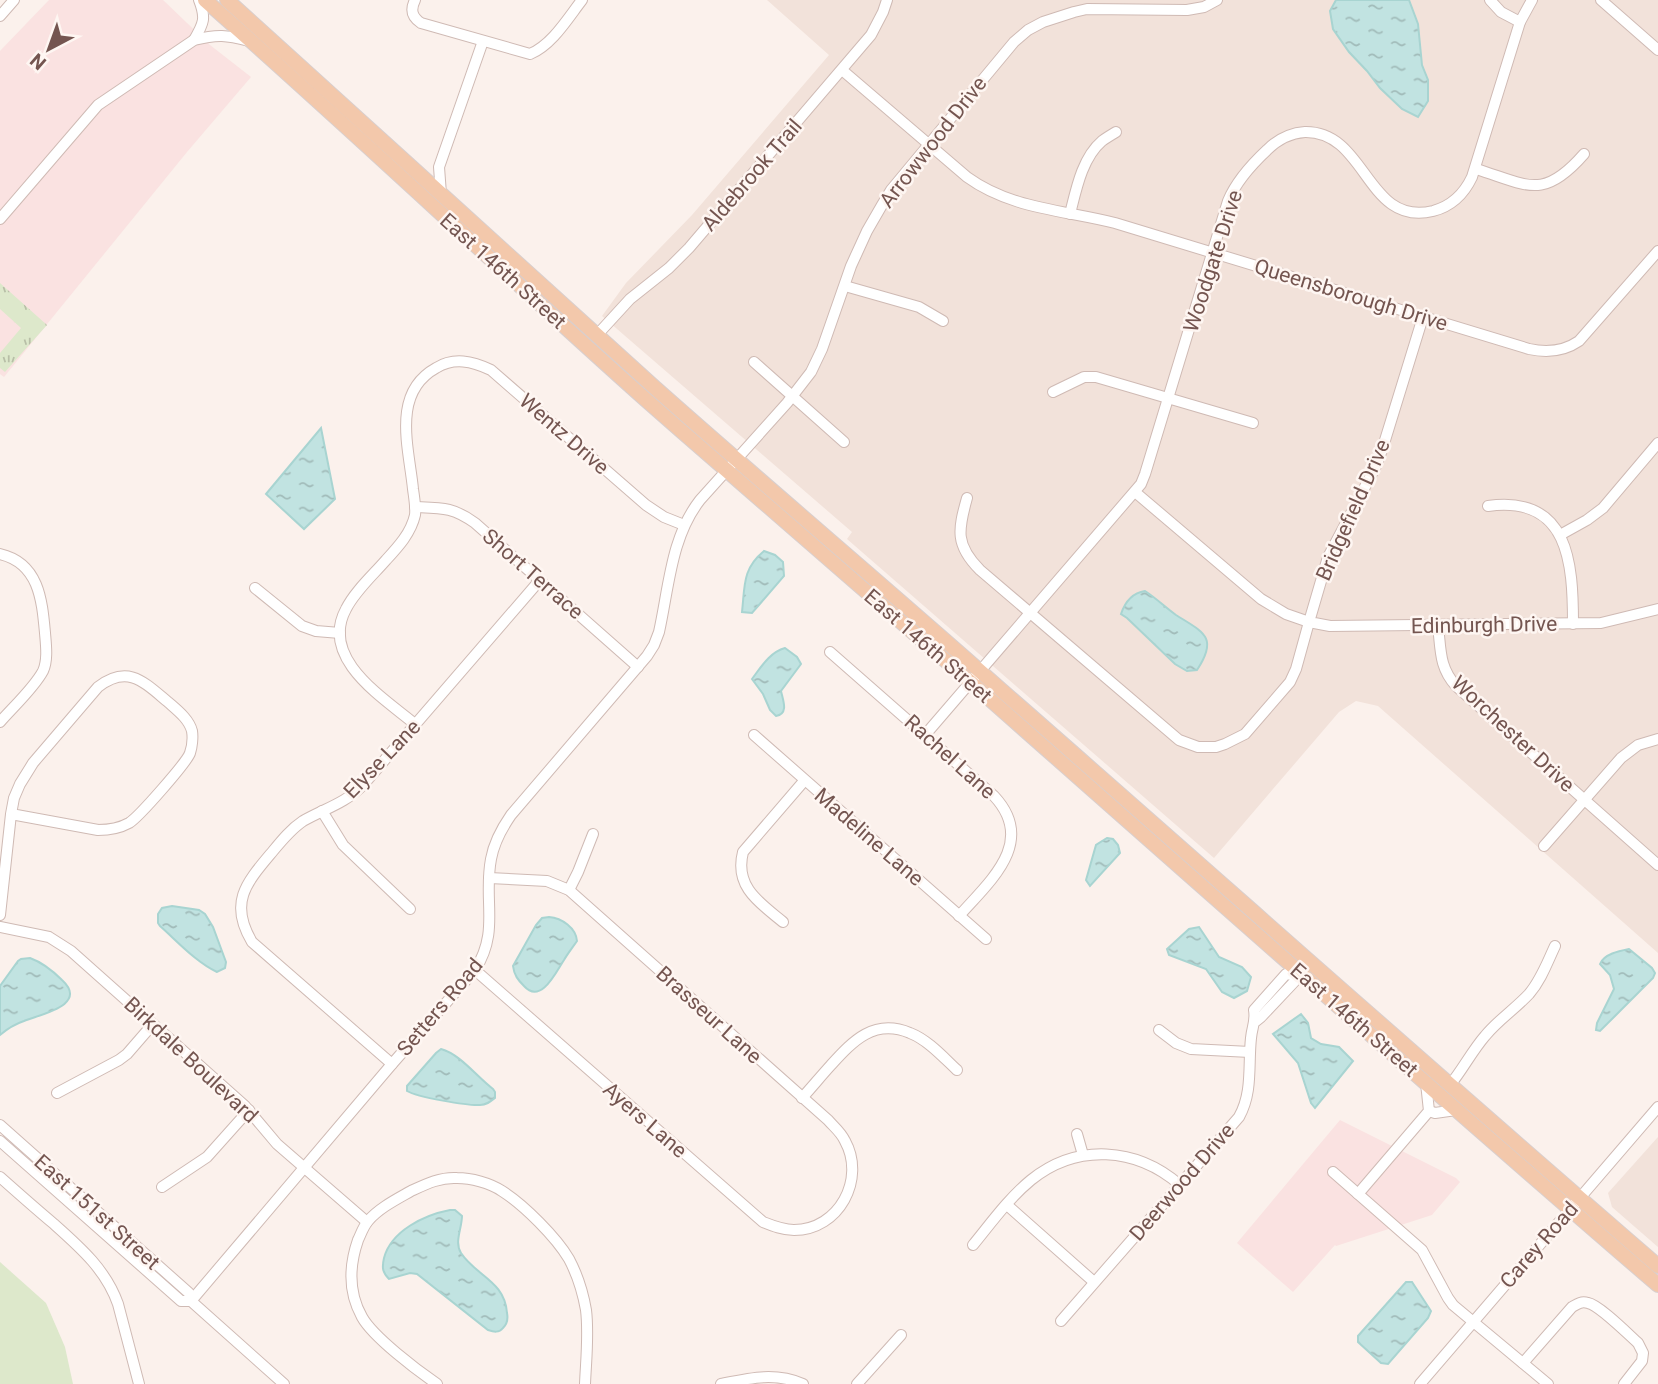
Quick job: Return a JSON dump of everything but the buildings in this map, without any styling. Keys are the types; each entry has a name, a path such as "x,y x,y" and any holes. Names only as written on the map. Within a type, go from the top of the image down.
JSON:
{"main road":[{"name":"East 146th Street","path":"205,0 643,397 732,465"},
{"name":"East 146th Street","path":"227,0 597,335 732,465 976,677 1456,1110 1658,1266"},
{"name":"East 146th Street","path":"1299,968 1450,1085 1658,1285"}],"street":[{"path":"0,16 14,0"},
{"path":"194,40 204,18 199,0"},
{"path":"415,0 412,13 421,23 530,54 550,39 582,0"},
{"name":"Aldebrook Trail","path":"597,335 629,299 683,256 871,35 887,0"},
{"name":"Arrowwood Drive","path":"732,465 793,397 811,372 867,231 891,190 1014,42 1043,22 1086,5 1187,10 1204,7 1217,0"},
{"path":"1490,0 1501,12 1520,22"},
{"name":"Woodgate Drive","path":"925,735 1135,492 1145,474 1225,210 1234,189 1264,152 1289,135 1302,132 1325,135 1336,140 1354,158 1373,187 1399,208 1412,212 1431,212 1443,208 1467,187 1476,169 1520,22 1532,0"},
{"path":"1601,0 1658,50"},
{"path":"0,219 98,105 194,40 222,35 252,42"},
{"path":"441,194 439,167 483,41"},
{"name":"Queensborough Drive","path":"842,70 967,177 997,195 1029,206 1115,223 1529,349 1550,352 1572,346 1585,336 1658,251"},
{"path":"1070,214 1080,178 1090,156 1101,141 1116,132"},
{"path":"1476,169 1520,183 1540,185 1551,183 1562,176 1584,154"},
{"path":"422,177 439,167"},
{"path":"845,286 919,307 943,321"},
{"name":"Bridgefield Drive","path":"967,498 960,528 966,553 980,570 1179,740 1198,747 1225,744 1245,734 1290,682 1328,558 1379,458 1423,317"},
{"name":"Wentz Drive","path":"415,507 406,429 410,396 430,371 457,361 469,361 491,370 646,505 664,517 684,525"},
{"path":"754,362 844,442"},
{"path":"1054,391 1083,377 1096,377 1254,423"},
{"path":"1560,535 1603,508 1658,443"},
{"name":"Setters Road","path":"191,1301 475,970 485,951 489,934 491,856 499,834 654,645 676,548 684,525 694,508 732,465"},
{"name":"Edinburgh Drive","path":"1135,492 1261,599 1286,614 1309,622 1329,626 1601,623 1658,609"},
{"path":"1488,506 1507,504 1529,508 1548,520 1560,535 1571,573 1573,624"},
{"path":"415,507 415,516 409,531 345,610 340,633 343,652 351,667 368,685 416,724"},
{"name":"Short Terrace","path":"415,507 456,511 475,523 638,667"},
{"path":"0,554 16,560 27,570 39,592 46,651 44,669 0,722"},
{"name":"Elyse Lane","path":"392,1064 259,949 247,933 242,914 243,894 251,877 289,833 304,820 359,790 540,580"},
{"path":"255,587 302,626 316,631 340,633"},
{"name":"Worchester Drive","path":"1438,626 1442,663 1450,680 1658,864"},
{"name":"Rachel Lane","path":"830,652 1002,804 1010,826 1010,847 1003,864 959,916"},
{"path":"0,915 11,814 20,784 33,763 98,687 108,679 118,676 141,679 188,722 192,732 190,754 129,823 108,830 98,830 11,814"},
{"name":"Madeline Lane","path":"754,735 986,939"},
{"path":"1544,846 1621,758 1638,745 1658,739"},
{"path":"783,922 748,889 740,870 741,862 743,852 804,781"},
{"path":"322,811 343,845 410,909"},
{"path":"569,890 593,834"},
{"name":"Brasseur Lane","path":"489,878 547,881 569,890 839,1131 846,1142 853,1169 851,1184 843,1204 830,1217"},
{"name":"Birkdale Boulevard","path":"0,927 35,933 59,942 249,1110 272,1139 368,1222"},
{"path":"1450,1085 1483,1038 1530,993 1541,978 1555,946"},
{"name":"Deerwood Drive","path":"1061,1321 1233,1125 1249,1092 1252,1030 1256,1021 1295,981 1299,968"},
{"name":"Ayers Lane","path":"475,970 762,1222 794,1230 813,1227 830,1217"},
{"path":"57,1093 119,1060 153,1024"},
{"path":"802,1098 849,1044 877,1029 892,1028 909,1032 932,1047 957,1070"},
{"path":"1159,1030 1176,1043 1191,1049 1250,1052"},
{"path":"1358,1194 1429,1111 1426,1083"},
{"name":"Carey Road","path":"1420,1384 1658,1107"},
{"path":"162,1187 207,1157 249,1110"},
{"path":"1429,1111 1435,1113 1456,1110"},
{"name":"East 151st Street","path":"0,1125 188,1293 191,1301 285,1384"},
{"path":"1077,1134 1083,1155"},
{"name":"East 151st Street","path":"0,1141 181,1301 191,1301"},
{"path":"973,1245 1030,1181 1061,1162 1083,1155 1111,1155 1141,1161 1161,1170 1180,1185"},
{"path":"1333,1172 1422,1250 1453,1305 1548,1384"},
{"path":"0,1177 83,1250 109,1282 118,1304 139,1384"},
{"path":"437,1384 379,1337 362,1318 353,1295 352,1257 362,1230 377,1213 430,1182 466,1178 502,1191 551,1234 568,1258 576,1274 586,1309 585,1384"},
{"path":"1007,1205 1094,1282"},
{"path":"1523,1363 1572,1307 1581,1302 1591,1303 1638,1343 1643,1353 1639,1366 1624,1384"},
{"path":"857,1384 901,1335"},
{"path":"721,1384 764,1376 786,1378 803,1384"}],"shaded area":[{"path":"49,0 163,0 210,45 251,77 4,377 0,374 0,51"},
{"path":"767,0 1658,0 1658,953 1378,706 1356,701 1339,712 1214,858 847,539 852,532 602,316 626,283 692,215 829,55"},
{"path":"1340,1120 1460,1182 1432,1215 1335,1245 1293,1292 1237,1243"},
{"path":"1658,1137 1658,1247 1612,1207 1608,1193"}],"green space":[{"path":"0,283 47,325 5,372 0,368 0,353 21,328 0,309"},
{"path":"0,1262 46,1303 65,1347 73,1384 0,1384"}],"water":[{"path":"1336,0 1409,0 1418,24 1422,65 1428,80 1428,101 1418,117 1402,109 1349,52 1333,29 1330,11"},
{"path":"321,428 335,499 304,529 266,494"},
{"path":"764,551 783,562 784,576 752,613 742,612 748,571"},
{"path":"1145,591 1205,636 1207,650 1197,670 1187,671 1175,664 1121,614 1130,599"},
{"path":"785,648 797,657 801,664 781,691 784,710 776,716 752,679 770,656"},
{"path":"1107,838 1113,839 1120,853 1090,886 1086,880 1096,845"},
{"path":"172,906 199,910 205,914 213,927 226,962 225,968 217,972 209,968 160,926 158,914 162,908"},
{"path":"549,917 568,925 577,941 547,985 536,992 530,991 518,979 513,966 536,925 542,918"},
{"path":"1199,927 1219,957 1242,967 1251,977 1247,991 1234,998 1222,992 1206,969 1169,955 1167,949 1189,929"},
{"path":"1629,949 1652,968 1655,973 1653,978 1600,1031 1596,1030 1614,989 1610,975 1600,964 1608,955"},
{"path":"30,958 43,964 58,977 69,989 70,996 60,1007 17,1024 0,1035 0,986 18,961"},
{"path":"1301,1014 1308,1023 1311,1038 1321,1044 1339,1047 1353,1061 1315,1108 1298,1063 1273,1034"},
{"path":"441,1049 468,1066 493,1089 495,1098 484,1104 474,1105 454,1103 407,1091 407,1086"},
{"path":"455,1210 462,1216 458,1240 461,1253 496,1286 505,1302 507,1321 500,1331 488,1330 417,1274 410,1273 389,1279 384,1272 383,1261 388,1248 401,1232 420,1220"},
{"path":"1406,1282 1412,1282 1431,1311 1388,1364 1381,1363 1358,1342 1358,1336"}]}
